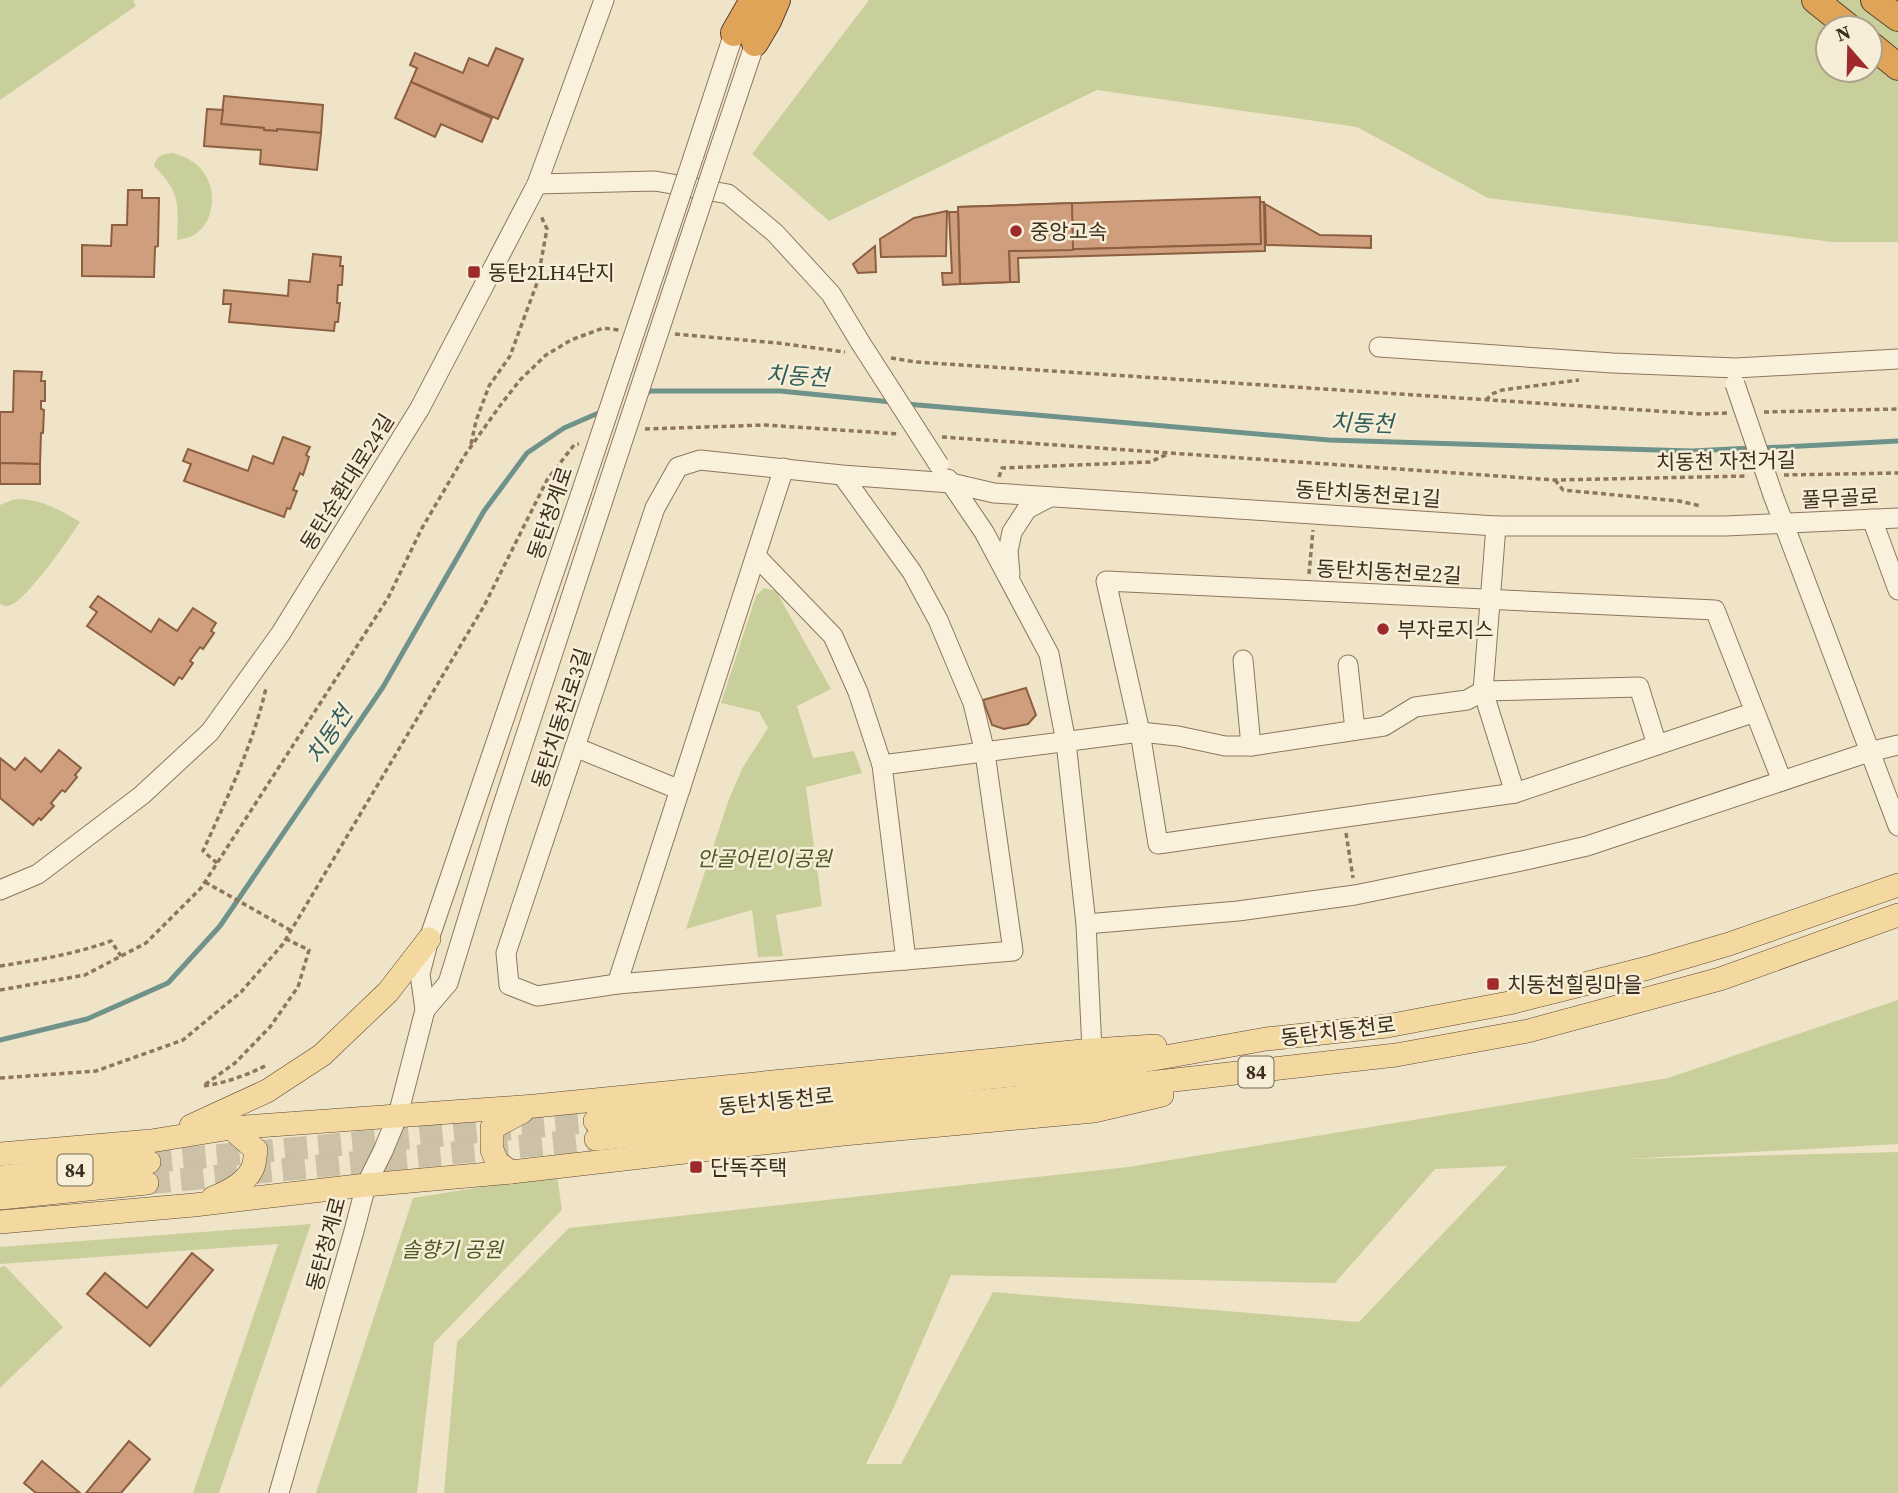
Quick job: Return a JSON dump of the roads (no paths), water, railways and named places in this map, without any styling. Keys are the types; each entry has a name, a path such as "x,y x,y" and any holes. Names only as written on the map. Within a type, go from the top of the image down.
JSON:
{"highway":[{"path":"739,0 745,38"},
{"path":"745,38 753,0"},
{"path":"745,38 759,19 765,0"},
{"path":"745,38 768,21 776,0"},
{"path":"1815,0 1832,14"},
{"path":"1874,0 1898,18"},
{"path":"1884,56 1898,67"}],"main road":[{"name":"동탄치동천로","path":"1898,885 1729,944 1648,968 1509,1003 1387,1026 1266,1040 1114,1066 993,1077 596,1130 1024,1097 1396,1055 1528,1031 1720,979 1898,915"},
{"path":"149,1162 210,1118 267,1091 322,1055 388,992 429,939"},
{"path":"0,1154 149,1162 230,1128 535,1106 1092,1050 1266,1040"},
{"path":"0,1222 194,1205 843,1134 1094,1111 1260,1072"},
{"path":"511,1172 496,1162 492,1150 492,1128 535,1106"},
{"path":"194,1205 229,1191 248,1175 254,1166 256,1150 230,1128"},
{"name":"84","path":"0,1177 149,1162"},
{"name":"84","path":"0,1198 149,1162"}],"street":[{"name":"동탄순환대로24길","path":"0,890 38,874 142,795 210,732 281,633 420,408 534,189 604,0"},
{"name":"동탄청계로","path":"279,1493 366,1185 398,1115 425,1010 420,974 429,939 693,158 745,38"},
{"name":"동탄청계로","path":"425,1010 448,983 508,791 716,159 745,38"},
{"path":"534,189 655,181 728,194 775,233 831,294 984,532 1049,654 1066,741 1086,924 1092,1050"},
{"path":"1378,347 1613,363 1733,376 1898,359"},
{"path":"1733,376 1774,485 1784,523 1898,826"},
{"name":"동탄치동천로3길","path":"842,475 912,572 938,620 973,703 985,753 1013,951 617,984 537,996 509,985 506,953 655,508 678,467 700,460 951,483"},
{"path":"617,984 784,468"},
{"name":"동탄치동천로1길","path":"951,483 994,493 1496,526 1726,526 1784,523"},
{"path":"1011,582 1007,551 1012,532 1027,509 1052,496"},
{"name":"풀무골로","path":"1784,523 1898,518"},
{"path":"1872,519 1897,586"},
{"path":"1496,526 1483,691 1515,793"},
{"path":"756,556 833,636 858,692 882,765 906,960"},
{"name":"동탄치동천로2길","path":"1755,712 1515,793 1158,844 1140,732 1106,581 1715,610 1755,712 1782,781"},
{"path":"1243,660 1251,746"},
{"path":"1348,665 1354,730"},
{"path":"882,765 1140,732 1178,736 1225,746 1251,746 1384,726 1415,707 1466,701 1483,691 1639,687 1657,745"},
{"path":"1086,924 1238,911 1356,895 1587,845 1869,752 1898,745"},
{"path":"575,747 680,790"}],"waterway":[{"name":"치동천","path":"644,394 651,391 780,391 892,402"},
{"name":"치동천","path":"906,404 1329,440 1692,451 1752,448"},
{"name":"치동천","path":"0,1040 87,1019 168,983 220,926 383,687 484,511 527,453 564,428 603,411"},
{"name":"치동천","path":"1761,448 1898,441"}],"tunnel":[{"path":"149,1162 595,1121"},
{"path":"147,1183 596,1139"}],"place":[{"name":"중앙고속","path":"1016,231"},
{"name":"동탄2LH4단지","path":"474,272"},
{"name":"부자로지스","path":"1383,629"},
{"name":"치동천힐링마을","path":"1493,984"},
{"name":"단독주택","path":"696,1167"}],"park label":[{"name":"안골어린이공원","path":"764,858"},
{"name":"솔향기 공원","path":"452,1249"}]}
